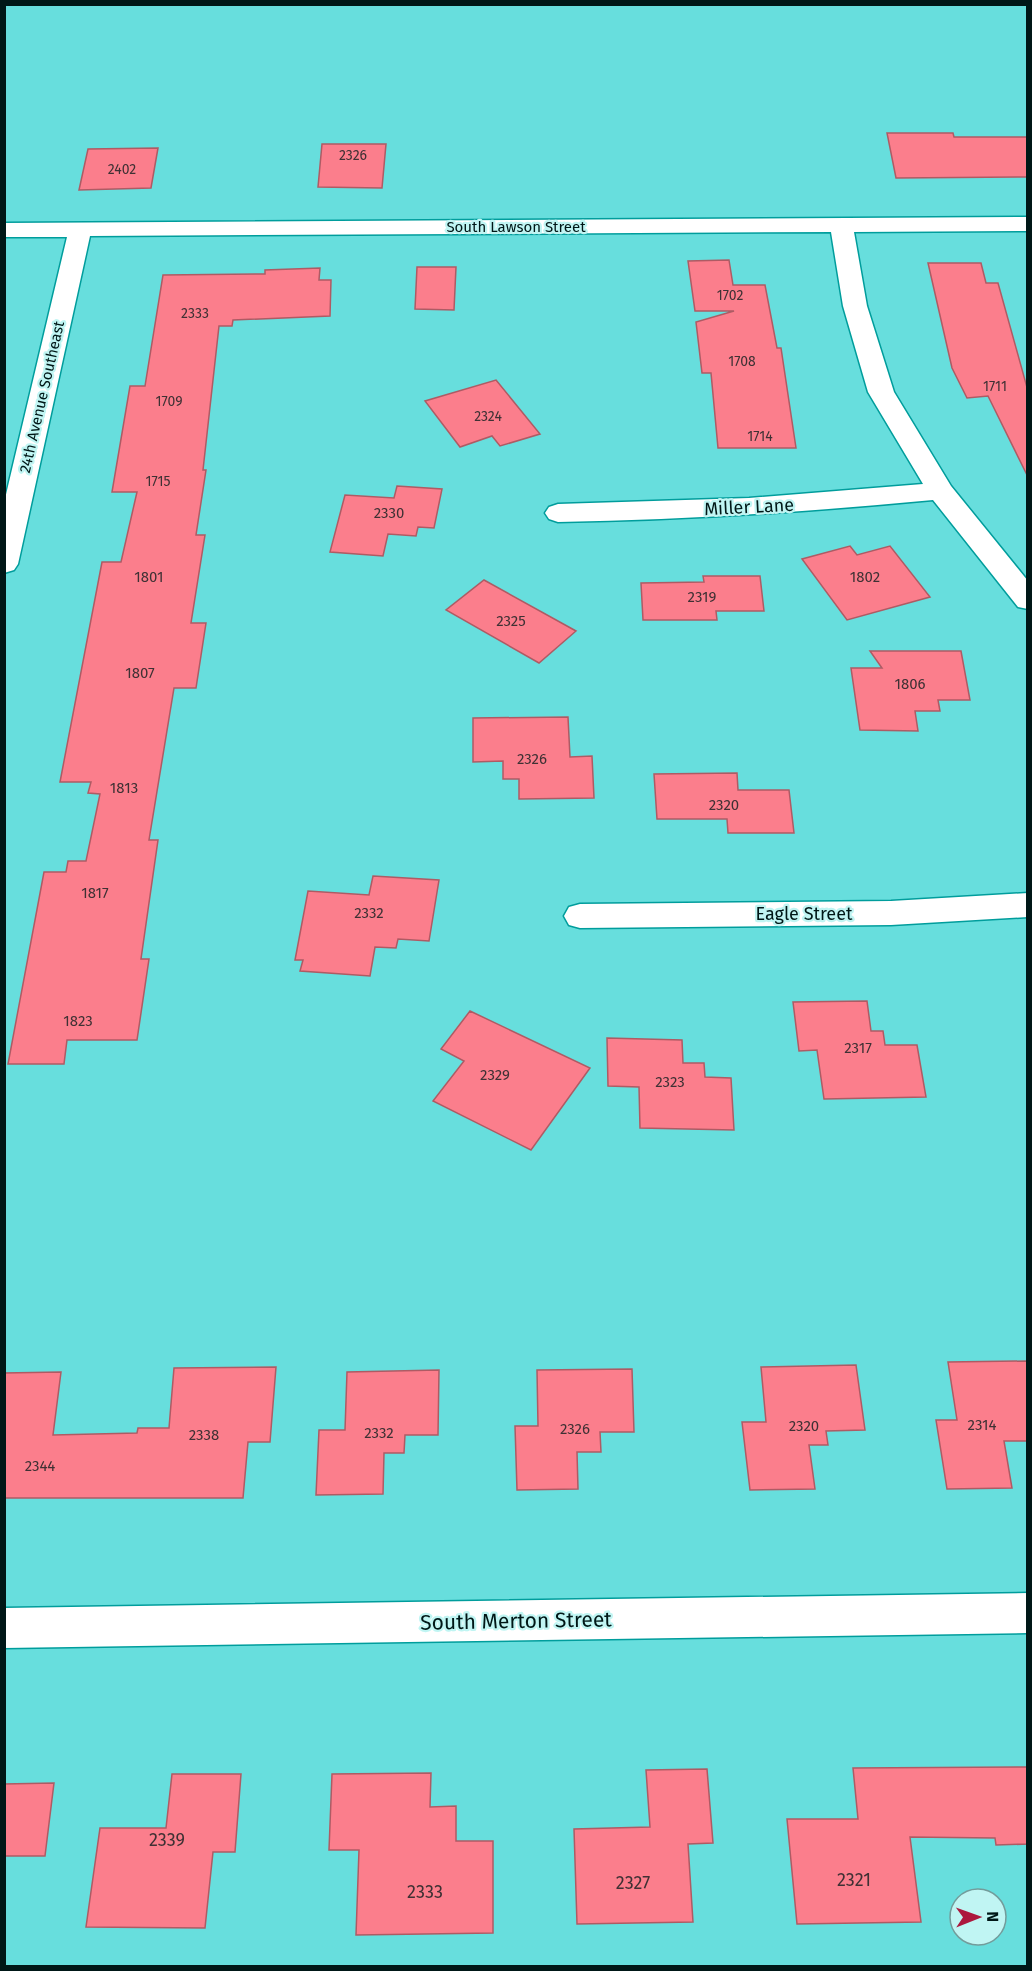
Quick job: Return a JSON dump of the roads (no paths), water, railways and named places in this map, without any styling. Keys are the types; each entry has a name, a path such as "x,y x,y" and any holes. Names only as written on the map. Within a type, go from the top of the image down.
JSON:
{"street":[{"name":"South Lawson Street","path":"4,230 1028,224"},
{"path":"841,225 855,306 881,392 940,491 1028,600"},
{"name":"24th Avenue Southeast","path":"4,564 80,229"},
{"name":"Miller Lane","path":"558,513 675,511 797,504 940,491"},
{"name":"Eagle Street","path":"580,916 891,913 1028,905"},
{"name":"South Merton Street","path":"4,1628 1028,1613"}]}
